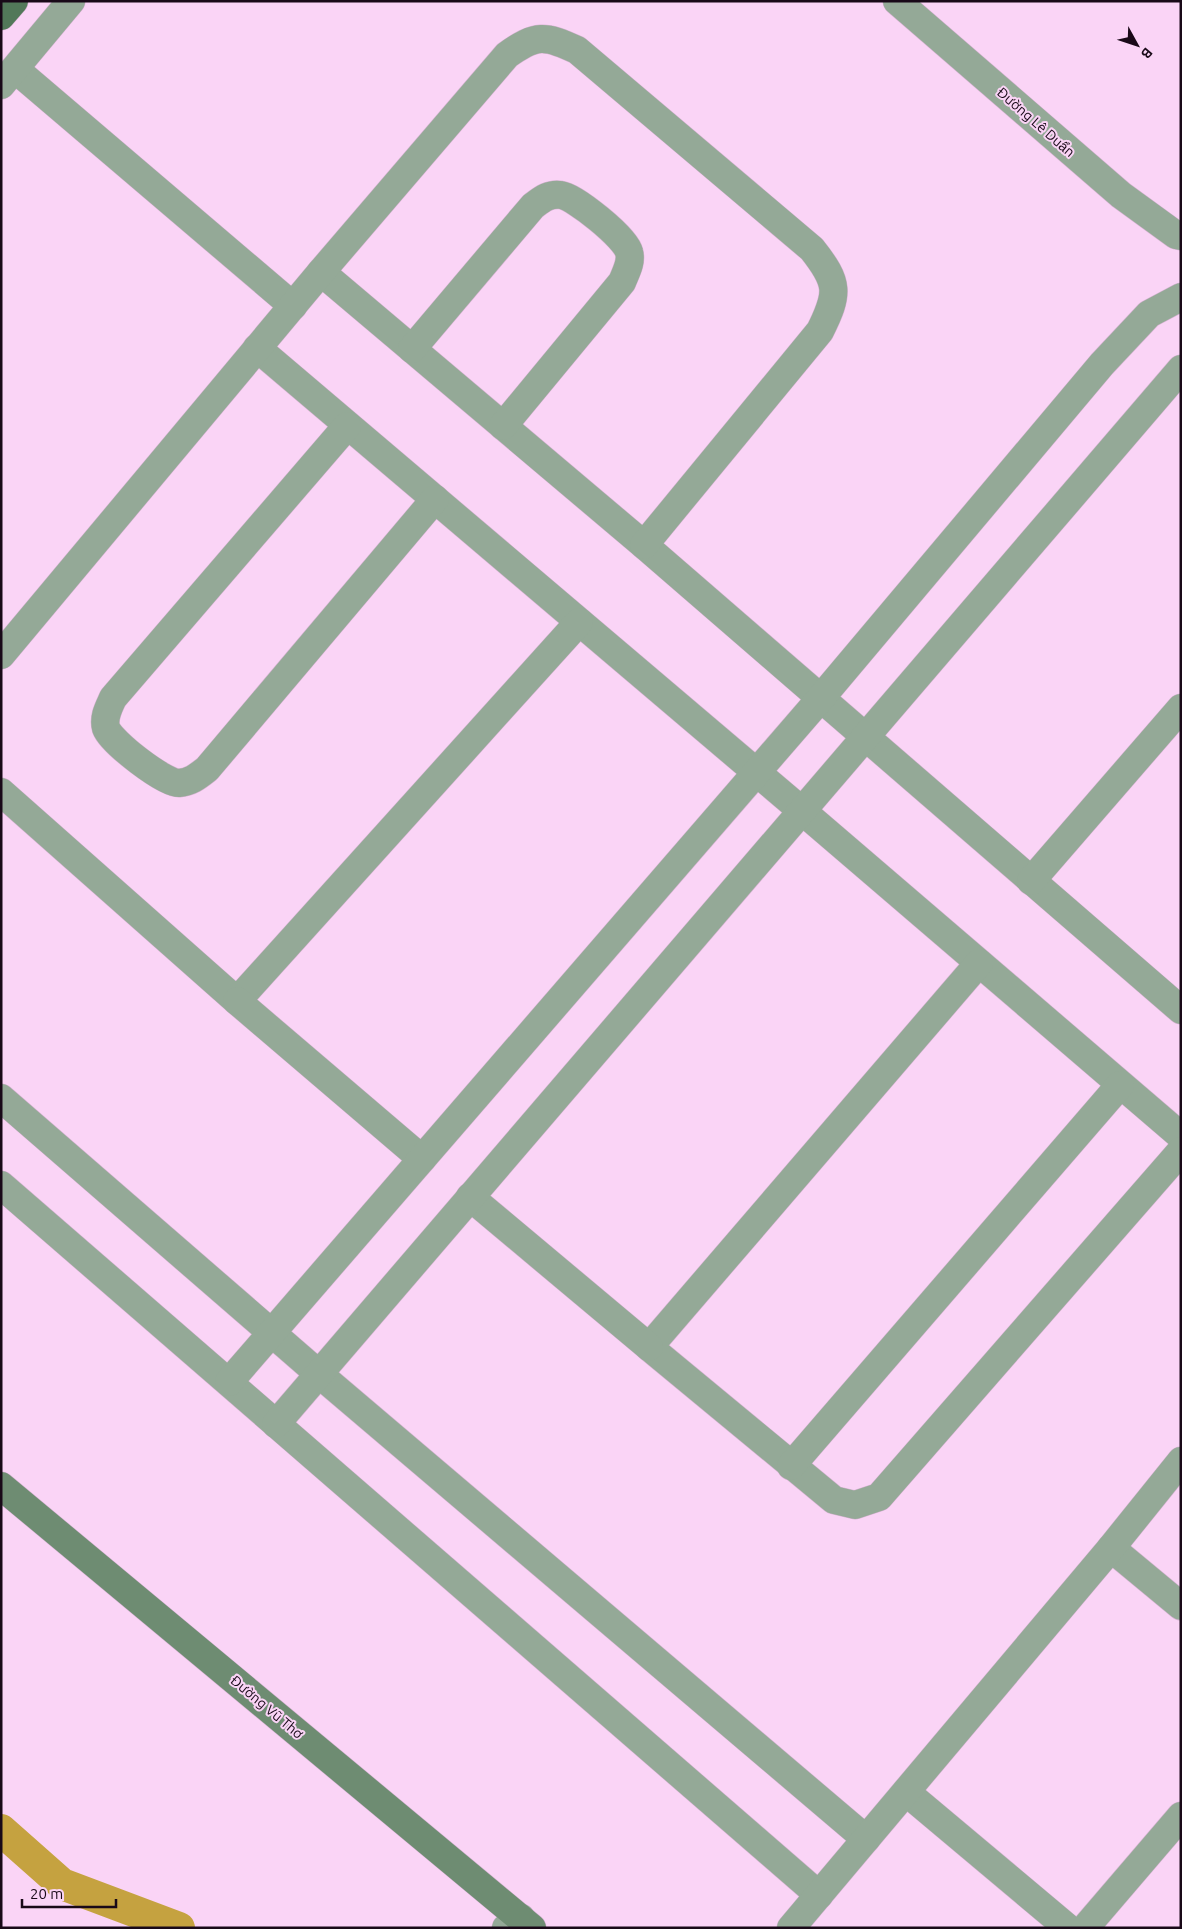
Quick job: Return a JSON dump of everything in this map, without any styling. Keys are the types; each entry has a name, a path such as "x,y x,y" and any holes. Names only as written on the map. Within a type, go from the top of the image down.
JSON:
{"main road":[{"path":"1,16 14,1"},
{"name":"Đường Vũ Thơ","path":"1,1486 520,1925"}],"street":[{"path":"71,1 8,77 293,306"},
{"name":"Đường Lê Duẩn","path":"897,1 1121,195 1176,235 1181,236"},
{"path":"1,655 321,272 507,55 528,40 553,38 577,50 812,249 825,266 836,288 830,311 820,331 644,545"},
{"path":"412,349 533,206 548,196 554,195 561,195 579,203 621,239 629,250 630,265 622,282 503,426"},
{"path":"321,272 644,545 1031,881 1179,1006"},
{"path":"229,1382 820,699 1102,364 1149,314 1181,297"},
{"path":"257,348 1181,1136"},
{"path":"276,1424 1181,369"},
{"path":"347,426 113,698 106,712 106,728 119,743 159,776 178,783 194,780 207,769 434,500"},
{"path":"237,1002 579,622"},
{"path":"1031,881 1181,708"},
{"path":"1,792 237,1002 422,1159"},
{"path":"650,1346 979,963"},
{"path":"791,1466 1120,1085"},
{"path":"1,1098 319,1374 866,1839"},
{"path":"470,1197 791,1466 834,1500 855,1505 879,1498 1181,1151"},
{"path":"1,1185 819,1895"},
{"path":"791,1928 1111,1548 1181,1461"},
{"path":"1111,1548 1181,1606"},
{"path":"906,1792 1068,1928"},
{"path":"1086,1928 1181,1816"}],"waterway":[{"path":"1,1830 62,1884 179,1928"}]}
